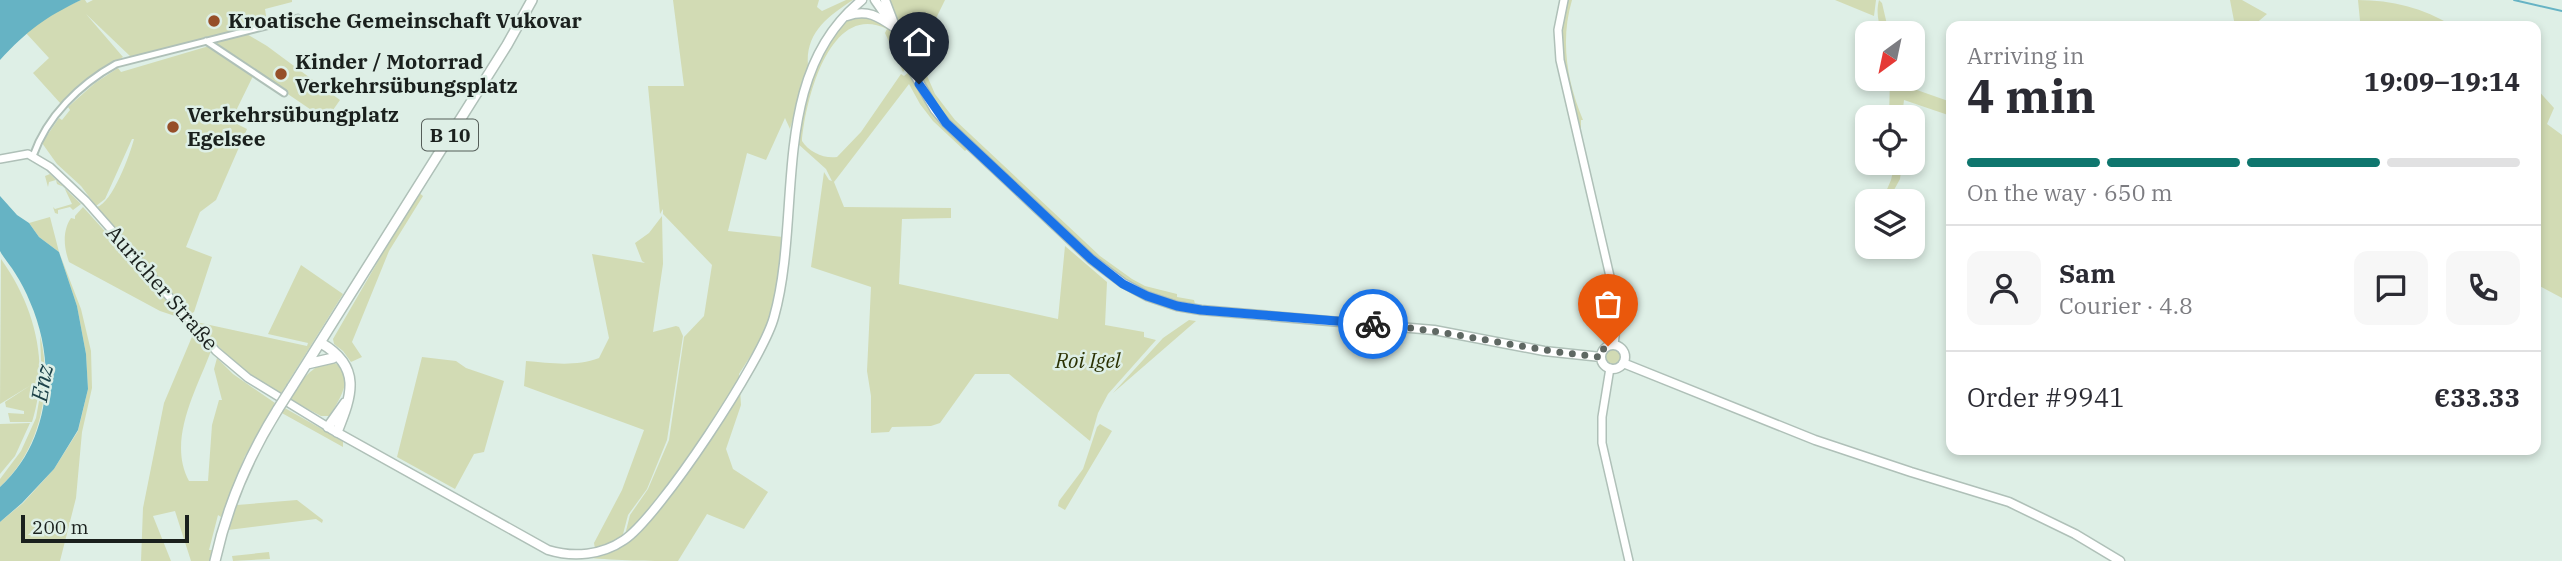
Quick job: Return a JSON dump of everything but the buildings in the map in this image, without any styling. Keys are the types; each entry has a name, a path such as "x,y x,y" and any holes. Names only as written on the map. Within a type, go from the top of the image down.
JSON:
{"main road":[{"name":"B 10","path":"215,561 223,525 240,479 258,442 507,45 532,0"},
{"path":"319,345 336,353 346,364 350,374 351,385 346,402 333,430 548,550 572,554 596,552 616,545 633,533 685,467 742,382 767,337 774,318 785,266 794,144 805,87 813,62 839,21 862,0"},
{"path":"876,0 895,28"},
{"path":"884,0 919,84 946,123 1107,273 1147,296 1177,306 1201,310 1434,330 1544,351 1601,357"},
{"path":"839,21 851,15 868,13 878,16 895,28"},
{"path":"319,345 333,358 346,364"},
{"path":"1614,345 1623,350 1625,356 1623,363 1617,368 1610,368 1604,365 1601,357 1605,348 1614,345"},
{"path":"307,364 333,358"},
{"path":"1623,363 1823,443 2009,502 2075,534 2120,561"}],"street":[{"path":"1564,0 1558,30 1560,60 1613,290 1617,318 1614,345"},
{"path":"0,159 28,154 33,156 37,144 74,95 99,74 127,60 298,18"},
{"path":"206,41 284,93"},
{"name":"Auricher Straße","path":"33,156 60,175 86,201 216,351 248,378 333,430"},
{"path":"1610,368 1602,416 1602,443 1629,561"}],"green space":[{"path":"81,0 87,3 93,0 292,2 265,9 267,22 131,57 86,14 123,57 98,71 61,104 33,73 49,58 26,33 52,13"},
{"path":"673,0 819,0 817,7 822,11 846,0 853,0 827,19 814,35 790,129 785,118 766,160 747,153 728,231 783,237 783,263 771,317 764,335 739,374 741,405 726,449 733,469 768,492 744,529 707,514 678,561 588,558 602,556 622,547 630,515 648,489 669,440 684,337 704,316 712,265 663,214 663,209 660,214 648,86 684,86"},
{"path":"887,0 945,0 918,55 935,94 955,120 1100,256 1145,286 1194,300 1195,304 1170,301 1128,284 1097,260 937,109 920,81"},
{"path":"1565,0 1572,0 1566,46 1569,76 1583,120 1579,129 1561,62 1560,31"},
{"path":"1835,0 1876,0 1874,16"},
{"path":"1879,0 1886,21 1879,21"},
{"path":"2230,0 2242,0 2267,14 2259,21 2234,21"},
{"path":"2358,0 2407,6 2443,21 2360,21"},
{"name":"Roi Igel","path":"870,15 892,29 908,66 903,72 885,33 887,29 867,24 850,29 835,42 815,81 808,103 802,141 817,154 837,157 861,132 901,74 904,76 910,71 925,101 968,148 965,151 933,121 909,84 834,182 844,207 951,208 951,218 902,219 899,284 1058,319 1065,246 1107,282 1105,325 1144,332 1144,337 1156,340 1108,394 1098,413 1090,441 1009,374 975,374 940,423 931,426 892,427 889,432 871,433 871,396 867,371 871,287 811,267 824,172 832,181 826,169 797,143 811,76 825,46 845,21 852,17"},
{"name":"Kinder / Motorrad Verkehrsübungsplatz","path":"245,33 340,100 326,120 217,46 217,40"},
{"path":"209,46 254,74 231,121 247,129 216,200 200,212 186,247 212,257 194,312 190,314 97,207 103,204 114,188 134,139 105,199 96,206 81,186 57,164 42,143 59,118 62,120 70,110 68,107 95,83 118,68 121,72"},
{"path":"1890,91 1920,91 1946,100 1946,114 1925,105 1904,100 1903,105 1889,105"},
{"path":"2541,94 2554,108 2547,124 2562,135 2562,298 2541,287"},
{"path":"50,174 56,180 49,182 48,187 45,176"},
{"path":"1892,175 1900,175 1895,189 1887,189"},
{"path":"64,188 81,204 73,210 70,207 58,210 58,214 53,207 55,209 72,204"},
{"path":"418,192 423,196 389,251 352,342 362,357 351,362 334,344 333,339"},
{"path":"83,207 178,312 175,316 160,311 69,262 65,245 66,228 71,218 75,219"},
{"path":"662,216 663,264 653,332 676,326 683,336 667,440 647,489 628,515 622,538 595,549 594,543 622,490 644,430 524,386 526,361 572,363 599,358 609,338 592,254 645,263 635,243 649,233"},
{"path":"50,217 59,252 39,237 29,223"},
{"path":"59,252 81,309 91,351 92,388 82,432 76,498 60,561 0,561 0,522 23,503 54,469 78,431 88,389 86,354 77,306"},
{"path":"1,259 23,297 36,337 40,379 32,422 10,422 8,413 24,414 24,411 6,407 5,402 31,385 0,404"},
{"path":"301,265 343,294 280,395 235,362 196,322 307,346 308,343 268,334"},
{"path":"1189,320 1196,321 1113,393 1163,338"},
{"path":"194,332 211,351 182,432 183,465 189,481 208,481 212,425 219,400 222,400 214,369 217,358 233,374 275,403 245,456 221,517 218,515 209,550 212,550 210,561 191,561 175,511 153,516 171,561 141,561 143,508 164,403"},
{"path":"40,335 45,376 40,417 25,455 0,487 0,479 21,451 36,418 42,384"},
{"path":"1613,346 1620,349 1623,356 1620,363 1613,366 1606,363 1603,356 1606,349"},
{"path":"422,357 456,361 466,368 504,381 484,452 474,454 455,489 397,457"},
{"path":"328,361 343,370 345,385 329,416 321,416 289,399 305,377"},
{"path":"283,407 343,441 343,447 280,412"},
{"path":"30,423 15,456 0,474 0,424"},
{"path":"1100,424 1112,431 1065,510 1058,506 1059,501 1083,469"},
{"path":"297,500 323,520 322,523 316,519 228,530 237,505"},
{"path":"519,538 577,556 532,546"},
{"path":"269,552 270,559 233,561 232,556"}],"water":[{"path":"0,0 81,0 37,26 0,60"},
{"path":"0,196 17,215 29,223 39,237 59,252 77,306 86,354 88,389 78,430 54,469 0,522 0,487 17,468 30,447 39,424 46,375 39,326 19,280 0,251"}],"waterway":[{"path":"2514,0 2562,11"}],"way so far":[{"path":"1373,324 1434,330 1566,354 1601,357 1602,350 1608,346"}],"place":[{"name":"Kroatische Gemeinschaft Vukovar","path":"214,21"},
{"name":"Kinder / Motorrad Verkehrsübungsplatz","path":"281,74"},
{"name":"Verkehrsübungplatz Egelsee","path":"173,127"}],"route":[{"path":"919,84 926,98 946,123 1091,259 1123,284 1162,302 1201,310 1373,324"}],"water label":[{"name":"Enz","path":"42,383"}]}
